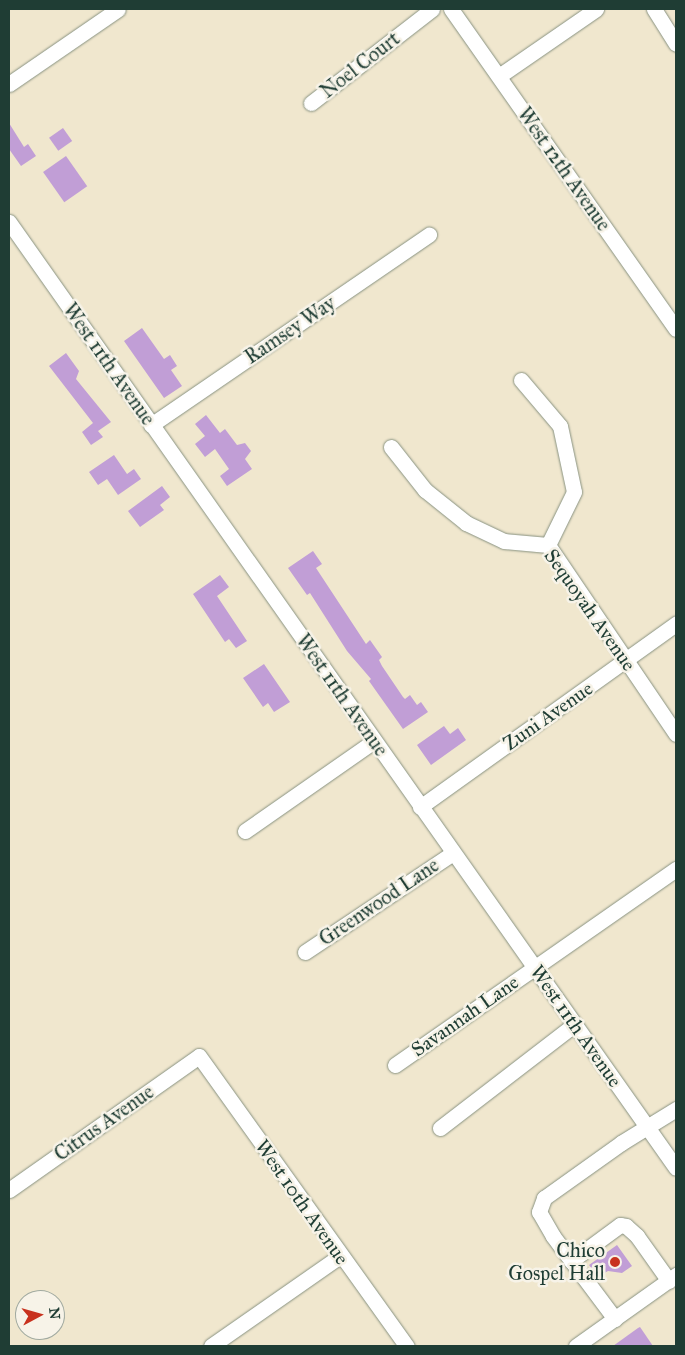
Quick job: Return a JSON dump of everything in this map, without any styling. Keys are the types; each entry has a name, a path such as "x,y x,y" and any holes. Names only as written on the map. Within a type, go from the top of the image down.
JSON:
{"street":[{"path":"9,84 118,9"},
{"name":"Noel Court","path":"311,102 432,9"},
{"name":"West 12th Avenue","path":"451,9 676,329"},
{"path":"499,76 596,9"},
{"path":"654,9 676,44"},
{"name":"West 11th Avenue","path":"9,222 676,1168"},
{"name":"Ramsey Way","path":"151,425 429,235"},
{"path":"520,380 560,426 574,492 548,545"},
{"name":"Sequoyah Avenue","path":"391,446 426,490 466,523 504,541 548,545 676,734"},
{"name":"Zuni Avenue","path":"420,807 676,624"},
{"path":"245,831 374,741"},
{"name":"Greenwood Lane","path":"305,952 452,852"},
{"name":"Savannah Lane","path":"395,1065 676,869"},
{"path":"440,1128 575,1024"},
{"name":"Citrus Avenue","path":"9,1190 199,1056"},
{"name":"West 10th Avenue","path":"199,1056 340,1256 407,1346"},
{"path":"615,1319 571,1261 539,1212 544,1198 621,1143 648,1129 676,1109"},
{"path":"571,1261 609,1233 620,1226 626,1226 637,1236 672,1278 576,1346"},
{"path":"211,1346 340,1256"}],"building":[{"path":"9,123 24,147 28,144 36,156 21,166 9,149"},
{"path":"63,128 72,141 58,151 49,138"},
{"path":"66,156 87,186 64,202 43,172"},
{"path":"142,328 164,359 170,355 177,366 171,370 182,386 164,398 124,341"},
{"path":"66,353 79,371 76,379 111,422 98,431 103,437 91,445 82,432 93,423 49,366"},
{"path":"206,415 220,433 225,429 237,445 245,443 251,451 245,459 252,469 227,486 220,476 229,469 215,449 205,457 195,444 205,436 195,424"},
{"path":"114,455 127,474 134,469 141,479 118,495 107,479 98,485 89,472"},
{"path":"162,486 170,497 160,505 164,510 140,527 128,511"},
{"path":"313,551 322,564 316,568 366,644 370,640 382,657 379,660 382,666 403,697 405,699 410,695 417,705 421,702 428,712 403,729 369,681 371,679 347,651 310,593 307,595 288,568"},
{"path":"220,575 229,587 217,596 247,641 236,648 229,639 225,642 193,594"},
{"path":"264,664 290,702 274,712 268,703 263,707 243,678"},
{"path":"444,726 450,734 458,728 466,740 431,765 417,745"},
{"path":"617,1245 632,1266 622,1273 608,1271 598,1277 589,1265"},
{"path":"640,1327 653,1346 613,1346 638,1328"}],"place":[{"name":"Chico Gospel Hall","path":"615,1262"}]}
